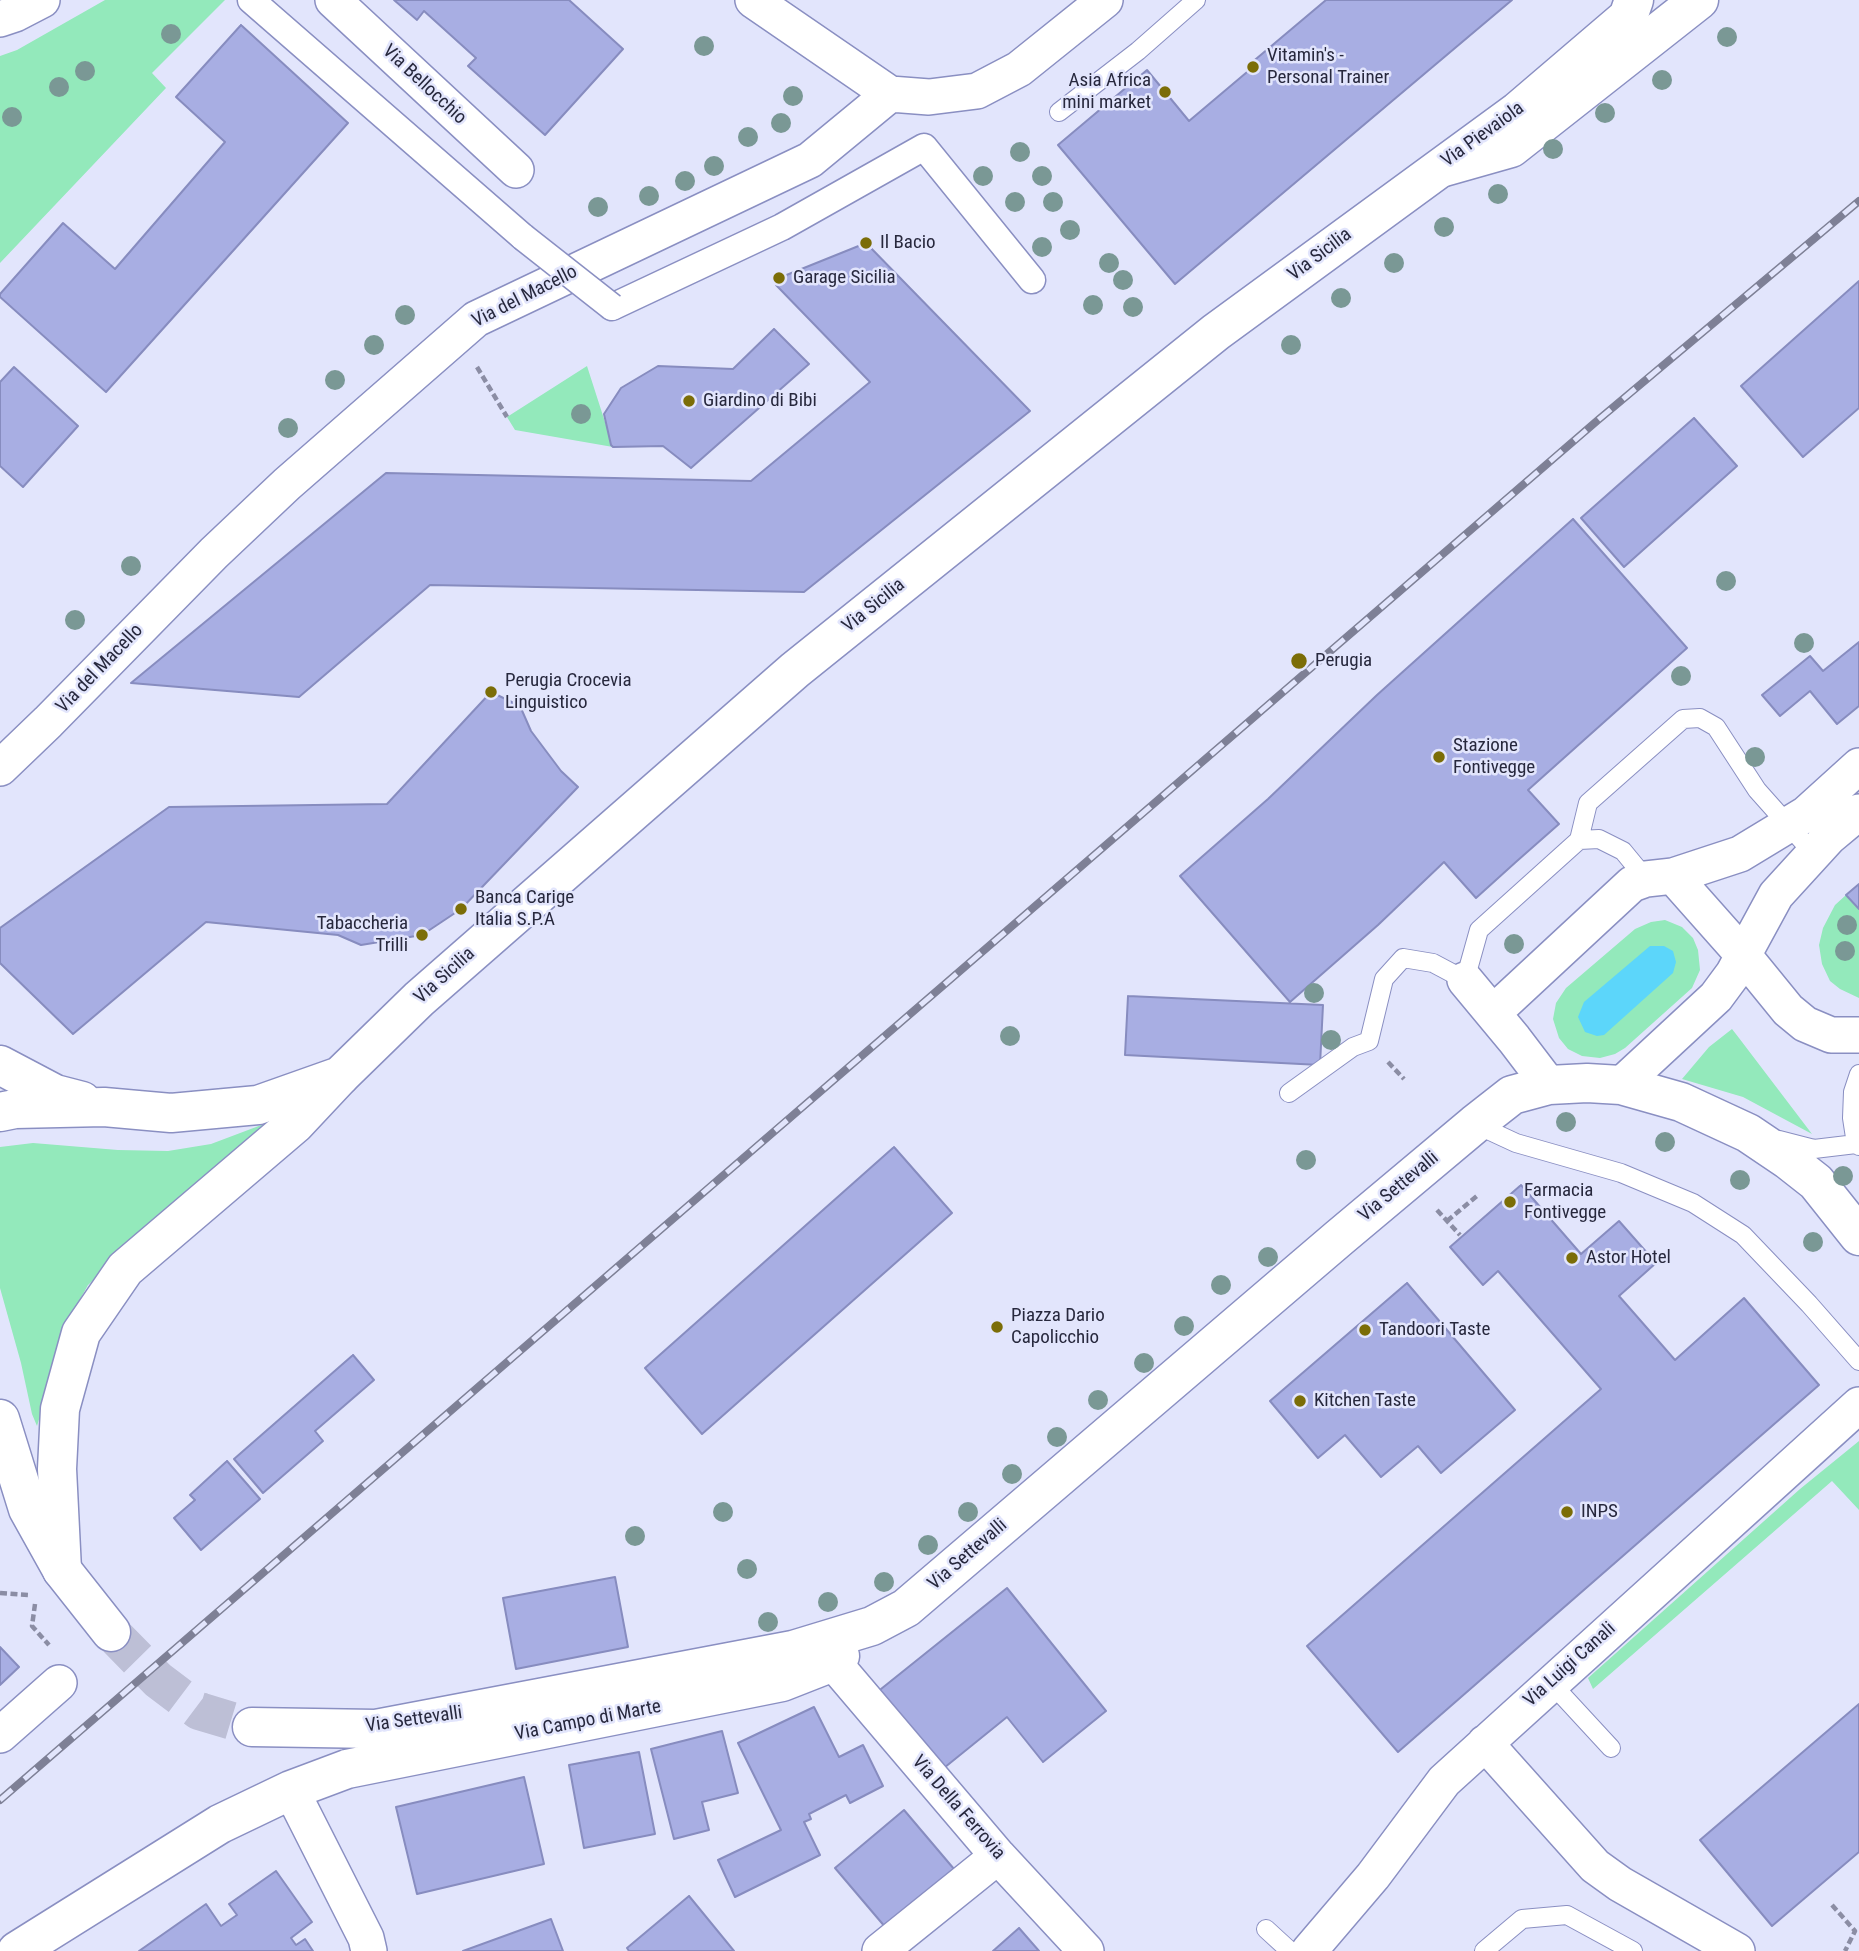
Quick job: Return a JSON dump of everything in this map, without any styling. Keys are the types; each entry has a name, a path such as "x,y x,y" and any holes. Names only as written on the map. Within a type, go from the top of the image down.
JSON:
{"main road":[{"name":"Via Pievaiola","path":"1437,169 1518,111 1628,17 1634,0"},
{"name":"Via Pievaiola","path":"1437,169 1511,148 1699,0"},
{"name":"Via Sicilia","path":"62,1570 57,1469 60,1409 81,1333 125,1269 295,1124 429,989 794,670 1216,332 1437,169"},
{"path":"0,1065 55,1094 104,1107"},
{"path":"0,1112 15,1109 104,1107 171,1113 258,1105 340,1076"},
{"name":"Via Settevalli","path":"252,1727 376,1729 793,1650 872,1626 906,1608 1475,1124 1513,1095 1549,1085 1587,1083 1621,1085 1681,1102 1748,1132 1816,1182 1852,1221"},
{"path":"0,1419 28,1508 62,1570 111,1632"},
{"name":"Via Campo di Marte","path":"17,1951 220,1824 291,1790 346,1769 782,1682 833,1662 872,1626"}],"street":[{"path":"0,19 15,15 41,0"},
{"path":"251,0 523,236 612,307 782,227 924,147 1032,280"},
{"name":"Via Bellocchio","path":"333,0 516,170"},
{"path":"753,0 890,94 929,97 977,91 1019,69 1105,0"},
{"name":"Via del Macello","path":"0,768 269,501 476,319 810,160 890,94"},
{"path":"1493,1013 1632,884 1740,854 1805,814 1859,766"},
{"path":"1621,1085 1716,997 1744,956 1776,895 1829,838 1859,813"},
{"path":"1659,878 1744,956 1788,1010 1805,1024 1832,1035 1859,1035"},
{"path":"1465,980 1549,1085"},
{"name":"Via Luigi Canali","path":"1309,1951 1373,1876 1444,1781 1859,1405"},
{"name":"Via Della Ferrovia","path":"833,1662 998,1856 1086,1951"},
{"path":"0,1734 59,1683"},
{"path":"1485,1743 1595,1866 1620,1884 1737,1951"},
{"path":"291,1790 366,1938 369,1951"},
{"path":"880,1951 998,1856"}],"lane":[{"path":"1059,112 1138,51 1196,0"},
{"path":"1289,1093 1353,1047 1369,1041 1384,979 1403,958 1433,962 1465,980 1479,930 1579,840 1588,803 1683,719 1700,718 1716,727 1757,790 1814,855"},
{"path":"1579,840 1599,839 1623,851 1659,878"},
{"path":"1748,1132 1814,1149 1857,1145 1852,1105 1859,1073"},
{"path":"1475,1124 1516,1143 1620,1173 1693,1203 1744,1236 1810,1304 1859,1362"},
{"path":"1551,1683 1611,1748"},
{"path":"1484,1951 1522,1919 1567,1915 1633,1951"},
{"path":"1266,1929 1290,1951"}],"path":[{"path":"458,334 507,417"},
{"path":"1447,1221 1478,1196"},
{"path":"1432,1204 1460,1235"},
{"path":"0,1593 36,1596 33,1626 52,1649"},
{"path":"1832,1905 1855,1931 1845,1951"}],"green space":[{"path":"105,0 225,0 152,73 166,88 0,263 0,56 17,50"},
{"path":"587,366 613,447 515,430 507,417"},
{"path":"1846,895 1859,910 1859,998 1830,981 1822,964 1819,945 1823,928 1835,905"},
{"path":"1665,920 1682,927 1693,938 1698,950 1700,970 1692,988 1615,1054 1600,1058 1582,1056 1568,1049 1559,1038 1553,1019 1556,1003 1566,988 1635,929 1651,922"},
{"path":"1732,1029 1812,1134 1743,1097 1682,1079 1709,1047"},
{"path":"264,1124 88,1285 68,1321 37,1426 0,1288 0,1147 33,1143 168,1151 211,1144"},
{"path":"1859,1441 1859,1510 1832,1481 1593,1689 1588,1678 1800,1489"}],"water":[{"path":"1650,946 1664,946 1673,951 1676,962 1673,973 1604,1035 1585,1032 1578,1017 1584,1002"}],"building":[{"path":"394,0 569,0 623,49 545,135 468,66 476,58 424,11 417,20"},
{"path":"1326,0 1512,0 1175,284 1058,145 1147,70 1189,121 1253,67 1250,64"},
{"path":"241,25 348,123 106,392 0,297 0,294 63,223 115,269 225,142 176,97"},
{"path":"866,243 1030,411 804,592 430,585 299,697 131,683 386,473 751,481 870,382 776,285 779,278"},
{"path":"1859,281 1859,408 1803,457 1741,386"},
{"name":"Giardino di Bibi","path":"774,329 809,364 691,468 663,446 611,445 604,414 621,388 658,366 733,369"},
{"path":"14,367 78,426 23,487 0,466 0,382"},
{"path":"1694,418 1737,466 1624,567 1581,518"},
{"name":"Stazione Fontivegge","path":"1573,519 1687,648 1528,790 1559,824 1476,898 1444,862 1378,925 1290,1002 1180,876 1268,799 1377,695"},
{"path":"1859,642 1859,706 1837,724 1810,691 1780,716 1762,695 1810,656 1823,671"},
{"path":"491,692 520,706 531,731 561,771 578,787 461,909 422,935 361,945 338,935 206,922 73,1034 0,963 0,928 169,807 387,804"},
{"path":"1859,884 1859,909 1846,895"},
{"path":"1128,996 1323,1005 1320,1065 1125,1055"},
{"path":"894,1147 952,1213 702,1434 645,1368"},
{"name":"INPS","path":"1521,1185 1581,1254 1619,1221 1656,1263 1619,1296 1675,1360 1744,1298 1819,1385 1398,1752 1307,1646 1601,1389 1498,1271 1483,1285 1450,1247"},
{"path":"1407,1283 1515,1410 1441,1473 1418,1446 1381,1477 1345,1435 1318,1458 1270,1401"},
{"path":"353,1355 374,1380 315,1431 323,1441 263,1493 234,1459"},
{"path":"227,1461 260,1499 201,1550 174,1518 195,1500 190,1495"},
{"path":"615,1577 628,1647 516,1669 503,1598"},
{"path":"1007,1588 1106,1711 1043,1762 1007,1717 939,1772 876,1693"},
{"path":"0,1647 19,1667 0,1685"},
{"path":"1859,1704 1859,1852 1772,1926 1700,1840"},
{"path":"814,1707 839,1757 863,1745 883,1786 850,1803 846,1795 809,1814 811,1819 804,1822 820,1855 735,1897 718,1860 781,1830 738,1743"},
{"path":"722,1731 738,1793 702,1802 709,1830 674,1839 651,1749"},
{"path":"639,1752 655,1834 584,1848 569,1765"},
{"path":"524,1777 544,1864 417,1894 396,1807"},
{"path":"904,1810 954,1869 886,1928 835,1868"},
{"path":"276,1871 312,1922 291,1938 296,1945 305,1939 313,1951 139,1951 206,1904 221,1926 237,1915 229,1904"},
{"path":"689,1896 734,1951 629,1951 627,1948"},
{"path":"551,1919 563,1951 463,1951"},
{"path":"1019,1928 1039,1951 993,1951"}],"tunnel":[{"path":"111,1632 158,1680 199,1711 252,1727"}],"railway":[{"path":"0,1800 1598,420 1859,201"}],"place":[{"name":"Vitamin's - Personal Trainer","path":"1253,67"},
{"name":"Asia Africa mini market","path":"1165,92"},
{"name":"Il Bacio","path":"866,243"},
{"name":"Garage Sicilia","path":"779,278"},
{"name":"Giardino di Bibi","path":"689,401"},
{"name":"Perugia","path":"1299,661"},
{"name":"Perugia Crocevia Linguistico","path":"491,692"},
{"name":"Stazione Fontivegge","path":"1439,757"},
{"name":"Banca Carige Italia S.P.A","path":"461,909"},
{"name":"Tabaccheria Trilli","path":"422,935"},
{"name":"Farmacia Fontivegge","path":"1510,1202"},
{"name":"Astor Hotel","path":"1572,1258"},
{"name":"Piazza Dario Capolicchio","path":"997,1327"},
{"name":"Tandoori Taste","path":"1365,1330"},
{"name":"Kitchen Taste","path":"1300,1401"},
{"name":"INPS","path":"1567,1512"}]}
